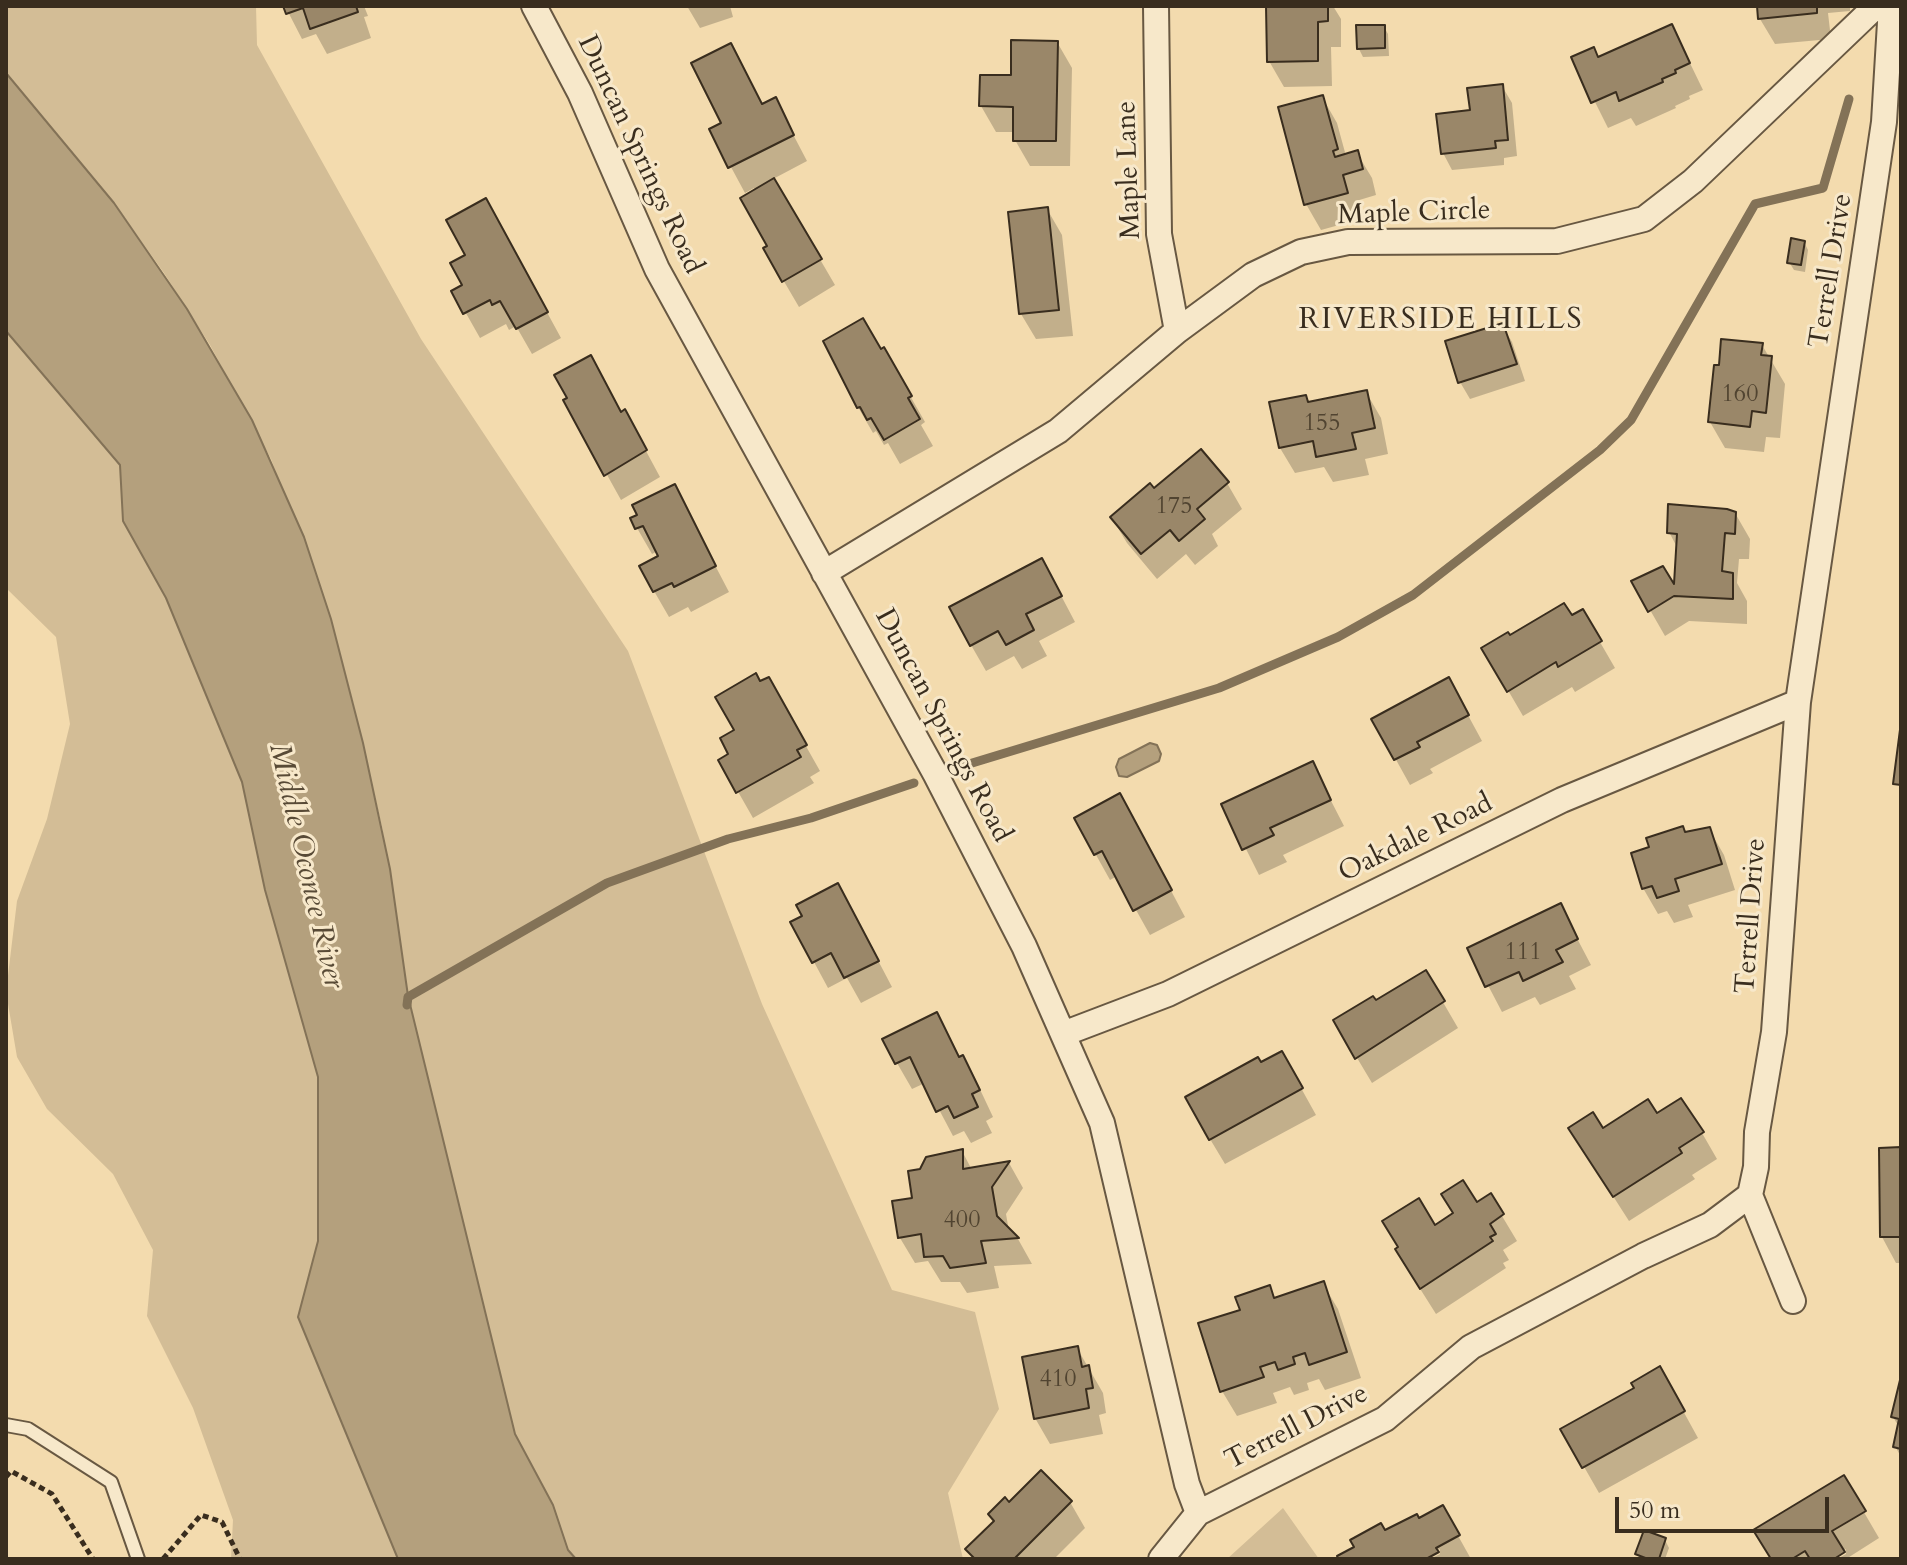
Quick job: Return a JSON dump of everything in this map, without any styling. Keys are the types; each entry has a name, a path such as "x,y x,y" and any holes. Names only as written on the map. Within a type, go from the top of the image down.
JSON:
{"street":[{"name":"Duncan Springs Road","path":"534,6 580,93 657,269 943,788 1024,946 1063,1034 1102,1123 1187,1484 1198,1513"},
{"name":"Maple Lane","path":"1156,6 1159,234 1177,331"},
{"name":"Maple Circle","path":"824,573 1058,431 1177,331 1253,275 1301,252 1348,242 1557,241 1644,219 1693,181 1876,6"},
{"name":"Terrell Drive","path":"1198,1513 1385,1419 1471,1347 1643,1256 1710,1225 1750,1195 1774,1032 1798,702 1884,122 1891,6"},
{"name":"Oakdale Road","path":"1063,1034 1168,994 1562,800 1798,702"},
{"path":"1750,1195 1793,1301"},
{"path":"1161,1559 1198,1513"}],"lane":[{"path":"6,1425 28,1429 111,1482 138,1559"}],"path":[{"path":"6,1477 11,1471 52,1494 93,1559"},
{"path":"163,1559 201,1515 222,1522 240,1559"}],"shaded area":[{"path":"6,6 256,6 257,45 421,339 628,651 762,1004 892,1290 975,1312 999,1409 948,1493 963,1559 576,1559 568,1550 553,1505 515,1434 408,996 382,827 331,619 271,459 210,345 114,203 6,73"},
{"path":"6,331 120,465 123,521 166,598 242,782 265,890 318,1078 318,1241 298,1317 398,1559 231,1559 233,1520 193,1408 147,1316 153,1250 113,1174 47,1109 17,1057 6,992 17,901 47,819 70,724 56,637 6,588"},
{"path":"1283,1508 1319,1559 1227,1559"}],"water":[{"name":"Middle Oconee River","path":"6,73 114,203 187,309 252,420 304,537 331,619 363,743 390,869 408,996 515,1434 553,1505 568,1550 576,1559 398,1559 298,1317 318,1241 318,1077 265,890 242,782 166,598 123,521 120,465 6,331"},
{"path":"1150,743 1157,745 1161,754 1159,761 1127,777 1119,776 1116,767 1119,759"}],"building":[{"path":"283,6 356,6 358,12 310,29 303,8 286,14"},
{"path":"1266,6 1328,6 1328,21 1318,22 1318,61 1267,62"},
{"path":"1757,6 1817,6 1817,13 1758,19"},
{"path":"1672,24 1690,63 1662,79 1663,82 1619,101 1616,92 1591,103 1571,57 1594,47 1598,57"},
{"path":"1356,25 1385,25 1385,48 1357,49"},
{"path":"1011,40 1058,41 1056,141 1013,141 1013,107 979,106 980,75 1011,75"},
{"path":"731,43 762,104 776,97 794,135 728,168 709,129 721,123 691,63"},
{"path":"1503,84 1508,140 1495,141 1496,148 1441,154 1436,114 1470,110 1467,88"},
{"path":"1323,95 1338,149 1333,151 1335,157 1358,150 1363,169 1343,175 1348,193 1304,205 1278,107"},
{"path":"774,178 822,259 782,282 763,248 767,246 740,198"},
{"path":"486,198 548,312 516,329 500,301 492,305 490,300 463,314 451,291 462,285 450,263 465,255 446,220"},
{"path":"1048,207 1059,310 1019,314 1008,212"},
{"path":"1791,238 1805,241 1801,265 1787,263"},
{"path":"863,318 912,396 908,398 920,419 884,440 871,418 867,420 860,407 857,408 823,341"},
{"path":"1503,323 1517,364 1458,383 1445,341"},
{"path":"1721,339 1763,343 1761,355 1772,356 1766,413 1752,411 1750,427 1708,422 1714,365 1719,365"},
{"path":"591,355 621,412 625,409 647,450 604,476 563,400 567,398 554,375"},
{"path":"1367,390 1375,428 1352,433 1356,449 1316,457 1313,441 1279,448 1269,402 1306,395 1308,402"},
{"path":"1201,449 1229,482 1197,509 1205,519 1179,541 1170,530 1141,554 1110,517 1150,483 1154,488"},
{"path":"675,484 716,566 674,587 672,583 653,592 639,566 658,556 643,526 635,529 630,518 637,515 632,505"},
{"path":"1668,504 1736,512 1735,534 1725,533 1722,571 1733,573 1733,599 1674,596 1648,612 1631,581 1663,566 1674,584 1677,534 1667,533"},
{"path":"1042,558 1062,596 1026,614 1034,630 1006,645 998,631 970,646 949,607"},
{"path":"1564,603 1572,615 1583,609 1602,641 1558,667 1556,662 1507,692 1481,648"},
{"path":"756,673 760,681 769,677 807,745 797,750 801,757 736,793 718,760 728,754 720,738 734,730 715,697"},
{"path":"1449,677 1469,715 1417,742 1420,747 1394,760 1371,719"},
{"path":"1901,722 1901,785 1893,784"},
{"path":"1313,761 1331,800 1270,828 1274,835 1242,850 1221,804"},
{"path":"1120,793 1172,890 1133,911 1102,851 1094,855 1074,818"},
{"path":"1683,826 1685,832 1710,827 1722,864 1675,879 1679,891 1657,898 1652,886 1642,889 1631,853 1649,847 1646,838"},
{"path":"838,883 879,961 844,978 831,953 812,963 790,922 802,916 796,905"},
{"path":"1561,903 1578,939 1556,950 1563,962 1523,981 1519,972 1485,987 1467,948"},
{"path":"1426,970 1445,1001 1355,1059 1333,1020 1373,996 1376,1000"},
{"path":"937,1012 959,1057 963,1055 980,1090 972,1094 978,1107 954,1118 948,1106 936,1112 910,1057 895,1064 882,1039"},
{"path":"1282,1051 1303,1088 1209,1140 1185,1097 1258,1057 1261,1062"},
{"path":"1681,1098 1704,1132 1679,1148 1682,1153 1613,1197 1568,1128 1593,1112 1603,1128 1648,1099 1657,1113"},
{"path":"1901,1147 1901,1237 1880,1237 1879,1148"},
{"path":"963,1149 963,1169 1010,1161 992,1187 997,1216 1019,1238 981,1241 986,1263 950,1268 943,1256 924,1257 921,1234 898,1238 892,1201 912,1198 908,1171 920,1169 926,1157"},
{"path":"1463,1180 1477,1202 1491,1193 1504,1214 1490,1224 1496,1234 1490,1237 1493,1241 1420,1289 1382,1221 1419,1198 1435,1225 1453,1213 1441,1194"},
{"path":"1324,1281 1347,1352 1309,1365 1305,1353 1293,1357 1295,1364 1278,1370 1275,1362 1260,1367 1264,1377 1220,1392 1198,1323 1240,1310 1235,1297 1270,1285 1274,1298"},
{"path":"1078,1346 1082,1367 1089,1365 1093,1388 1086,1389 1089,1408 1034,1419 1022,1357"},
{"path":"1660,1366 1685,1411 1582,1468 1560,1429 1634,1388 1631,1383"},
{"path":"1900,1380 1901,1449 1893,1447 1899,1419 1891,1417"},
{"path":"1041,1470 1072,1501 1014,1559 975,1559 965,1549 994,1521 988,1514 1005,1497 1009,1502"},
{"path":"1844,1475 1866,1511 1832,1531 1845,1552 1834,1559 1810,1559 1805,1551 1792,1559 1771,1559 1753,1530"},
{"path":"1443,1505 1460,1535 1436,1548 1439,1552 1426,1559 1338,1559 1337,1556 1354,1547 1350,1540 1381,1523 1385,1530 1417,1514 1419,1518"},
{"path":"1644,1530 1666,1538 1659,1559 1635,1554"}],"waterway":[{"path":"959,767 1219,688 1338,637 1413,595 1600,450 1631,420 1755,204 1823,188 1849,99"},
{"path":"407,1005 408,997 607,883 728,839 811,818 914,783"}],"district":[{"name":"RIVERSIDE HILLS","path":"1441,321"}]}
